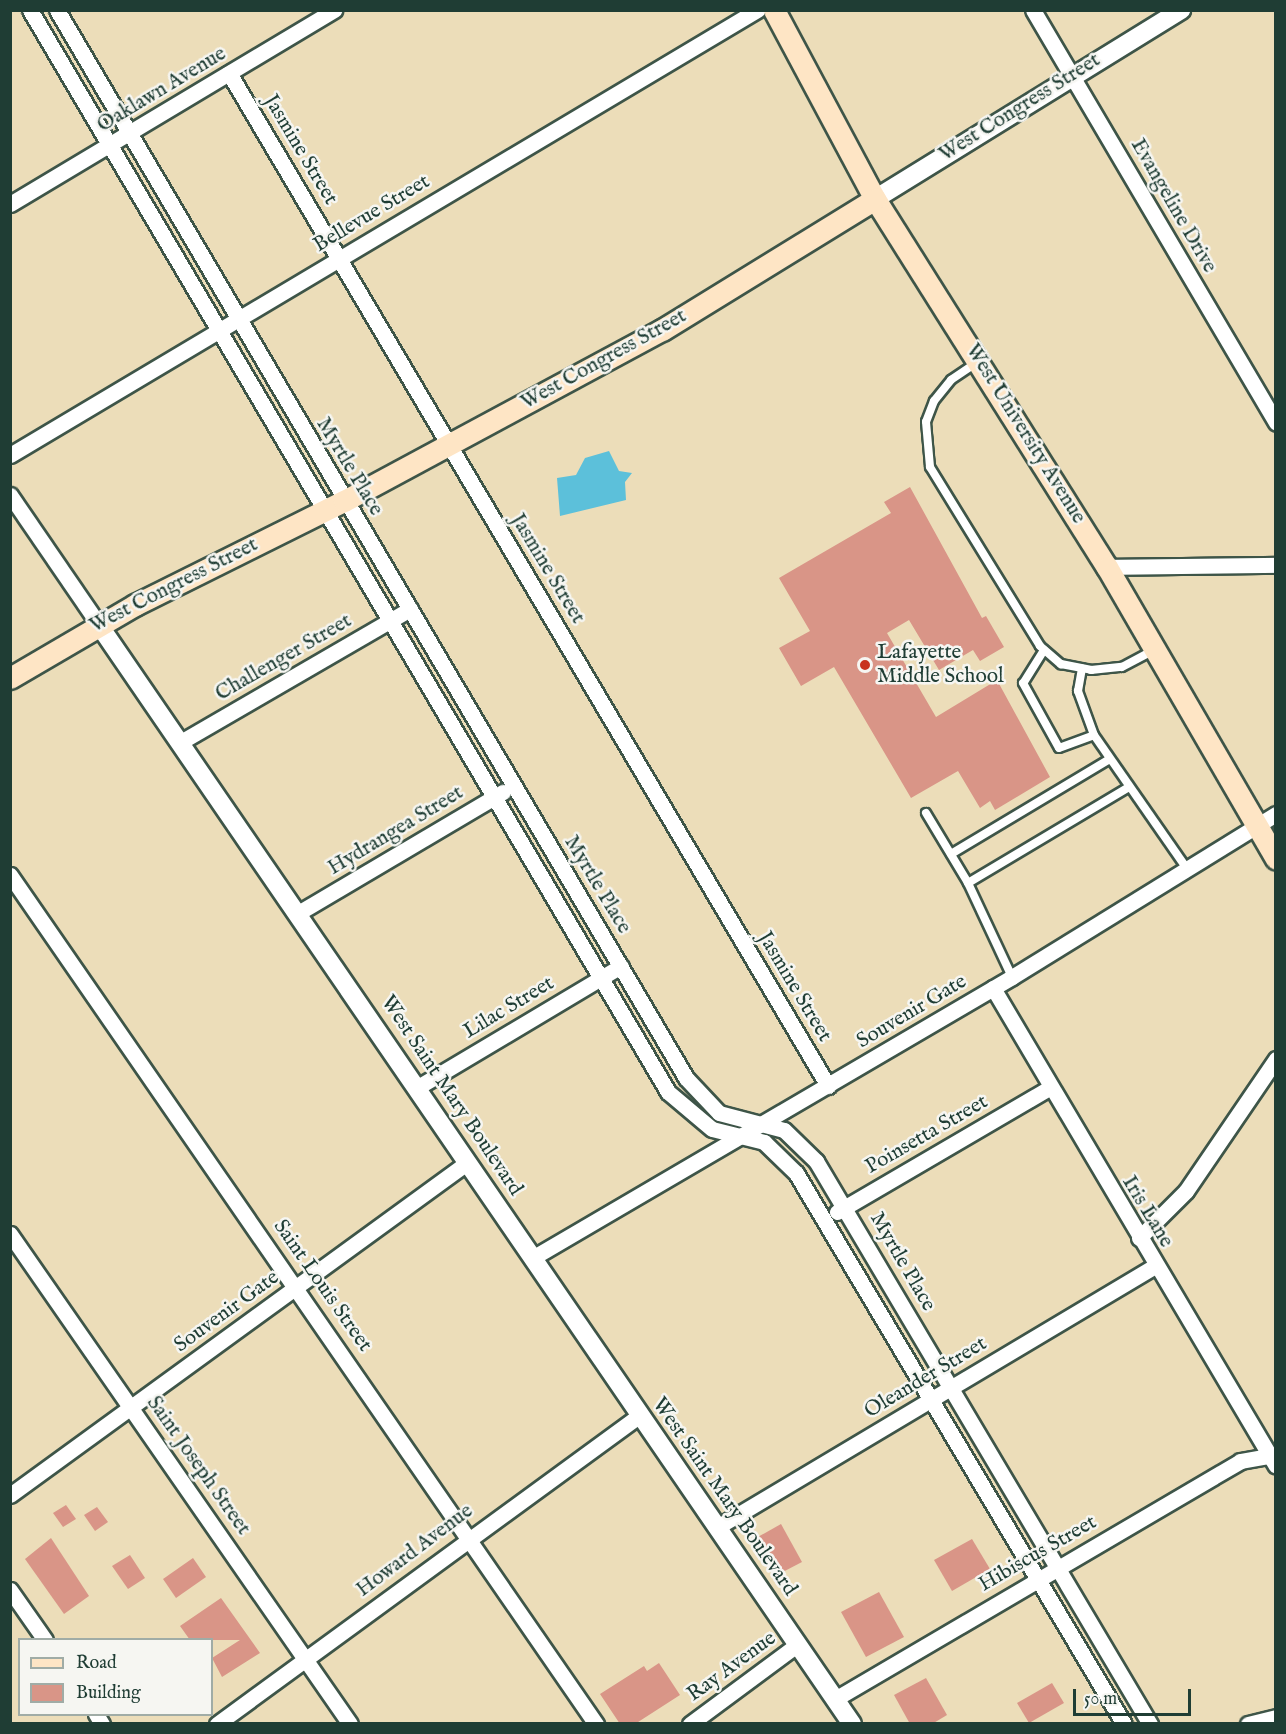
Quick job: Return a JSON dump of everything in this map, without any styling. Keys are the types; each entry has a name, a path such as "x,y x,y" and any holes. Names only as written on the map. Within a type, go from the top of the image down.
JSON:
{"main road":[{"name":"West University Avenue","path":"774,10 874,199 980,360 1107,567 1275,859"},
{"name":"West Congress Street","path":"10,678 99,624 335,506 662,330 874,199"}],"street":[{"name":"Myrtle Place","path":"30,10 219,330 335,506 410,609 694,1090 729,1119 763,1122 805,1147 845,1207 1150,1724"},
{"name":"Myrtle Place","path":"57,10 128,135 238,319 335,506 389,621 676,1104 712,1130 743,1133 785,1160 826,1219 1124,1724"},
{"name":"Oaklawn Avenue","path":"10,204 334,10"},
{"name":"Bellevue Street","path":"10,455 757,10"},
{"name":"Evangeline Drive","path":"1033,10 1275,423"},
{"name":"West Congress Street","path":"874,199 1181,10"},
{"name":"Jasmine Street","path":"229,73 828,1086"},
{"name":"West Saint Mary Boulevard","path":"10,495 179,743 300,912 852,1724"},
{"path":"1107,567 1275,565"},
{"name":"Challenger Street","path":"179,743 410,609"},
{"name":"Hydrangea Street","path":"300,912 513,786"},
{"name":"Souvenir Gate","path":"534,1257 1012,977 1275,814"},
{"name":"Saint Louis Street","path":"10,875 596,1724"},
{"name":"Lilac Street","path":"418,1087 621,966"},
{"name":"Iris Lane","path":"993,988 1049,1088 1273,1459"},
{"path":"1139,1238 1186,1191 1275,1059"},
{"name":"Poinsetta Street","path":"826,1219 1049,1088"},
{"name":"Souvenir Gate","path":"10,1495 468,1162"},
{"name":"Saint Joseph Street","path":"11,1235 350,1724"},
{"name":"Oleander Street","path":"719,1526 1155,1266"},
{"name":"Howard Avenue","path":"217,1724 469,1537 640,1415"},
{"name":"Hibiscus Street","path":"835,1699 1240,1461 1273,1459"},
{"path":"10,1590 44,1638"},
{"name":"Ray Avenue","path":"690,1724 798,1644"},
{"path":"1248,1724 1275,1717"}],"lane":[{"path":"980,360 951,380 933,401 926,422 930,467 1044,650 1061,664 1082,668 1122,667 1155,649"},
{"path":"1044,650 1023,683 1059,748 1094,735"},
{"path":"1082,668 1078,691 1094,735 1187,869"},
{"path":"951,854 1110,759"},
{"path":"968,883 1129,787"},
{"path":"927,813 968,883 1012,977"}],"water":[{"path":"609,451 619,471 632,473 625,482 626,500 560,516 557,478 576,475 585,458"}],"building":[{"path":"910,487 982,618 986,616 1004,647 980,661 973,650 939,670 909,620 887,633 936,717 997,680 1050,777 995,810 990,801 980,808 958,771 911,798 834,667 801,686 779,648 810,631 779,578 891,513 884,502"},
{"path":"66,1505 76,1519 63,1527 53,1513"},
{"path":"97,1507 108,1522 95,1531 84,1515"},
{"path":"781,1524 802,1562 777,1575 756,1538"},
{"path":"51,1538 89,1596 64,1614 25,1559"},
{"path":"972,1539 990,1569 952,1591 934,1560"},
{"path":"130,1555 145,1578 128,1589 112,1566"},
{"path":"193,1558 206,1577 176,1598 163,1579"},
{"path":"879,1592 904,1637 866,1657 841,1612"},
{"path":"221,1598 260,1653 222,1677 213,1657 240,1640 189,1638 180,1626"},
{"path":"659,1663 680,1695 635,1724 620,1724 600,1694 644,1666 647,1671"},
{"path":"926,1678 947,1715 932,1724 910,1724 894,1695"},
{"path":"1052,1683 1064,1703 1029,1723 1017,1703"}],"place":[{"name":"Lafayette Middle School","path":"865,665"}]}
